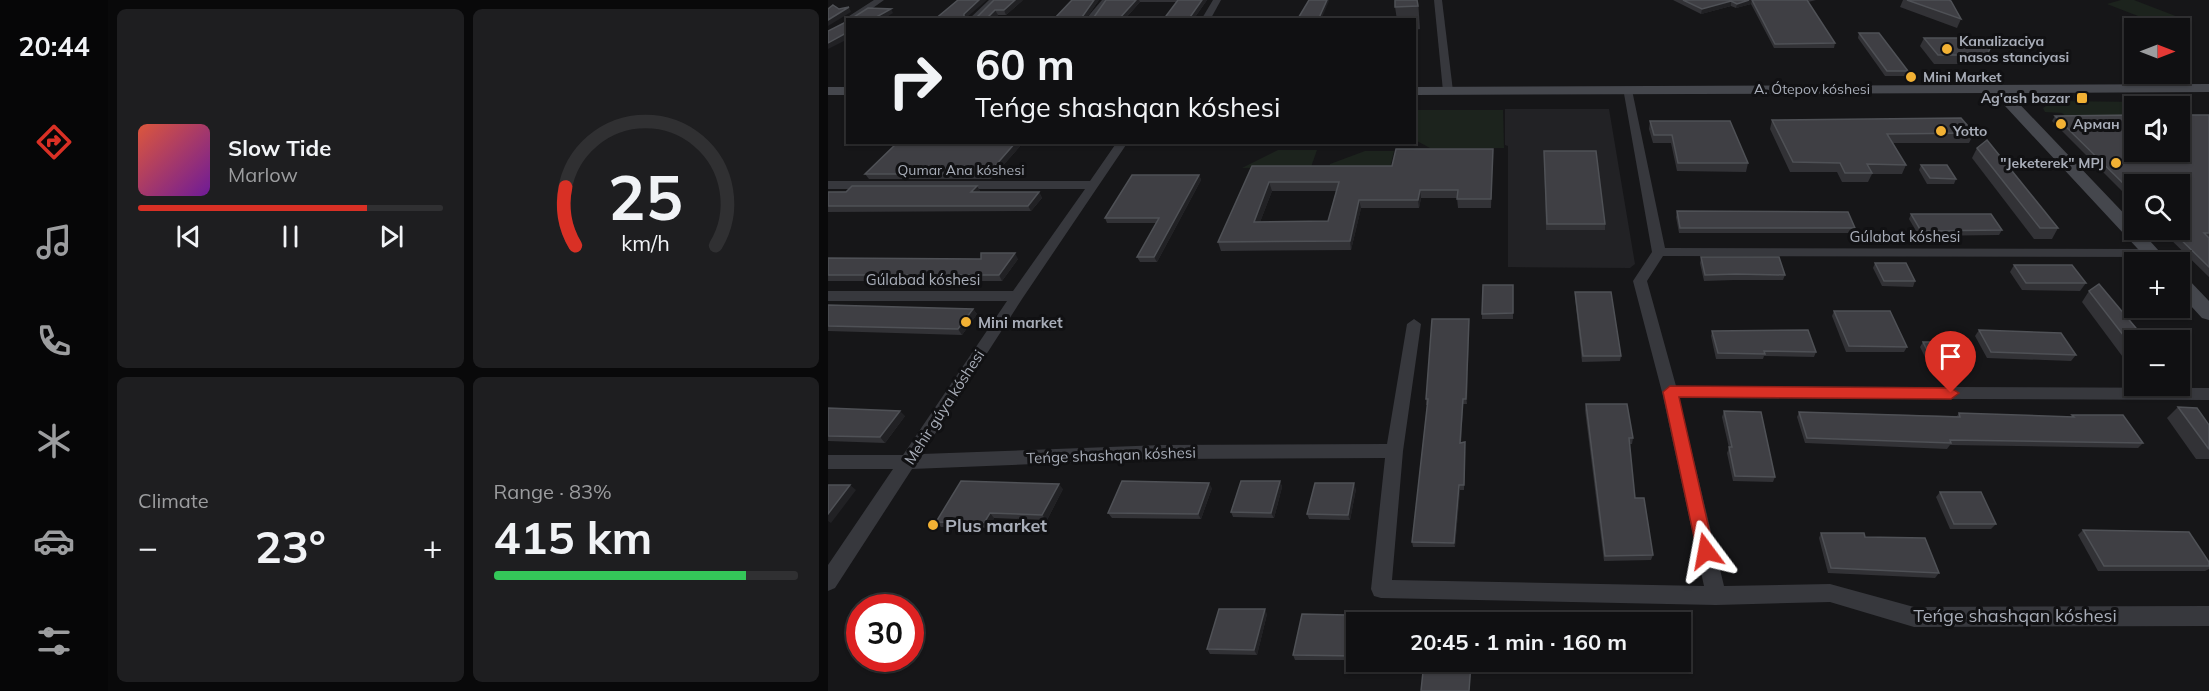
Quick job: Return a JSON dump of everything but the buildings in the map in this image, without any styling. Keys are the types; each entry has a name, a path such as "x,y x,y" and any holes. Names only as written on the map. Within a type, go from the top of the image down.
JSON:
{"main road":[{"name":"A. Ótepov kóshesi","path":"1416,91 2209,88"},
{"path":"1996,89 2150,252"},
{"path":"828,92 846,91"},
{"path":"2190,293 2209,313"}],"street":[{"path":"851,18 880,0"},
{"path":"974,18 994,0"},
{"path":"1091,18 1107,0"},
{"path":"1206,18 1217,0"},
{"path":"1438,0 1448,91"},
{"path":"838,27 846,21"},
{"path":"1627,90 1659,252 1640,281 1670,392 1716,596"},
{"name":"Mehir gúyа kóshesi","path":"828,582 1017,296 1122,144"},
{"name":"Qumar Ana kóshesi","path":"828,185 1094,185"},
{"name":"Gúlabat kóshesi","path":"1659,252 2124,258"},
{"name":"Gúlabad kóshesi","path":"828,296 1017,296"},
{"name":"Teńge shashqan kóshesi","path":"1414,324 1394,451 1381,589 1716,596 1830,593 1914,617 2209,616"},
{"path":"1670,392 2209,394"},
{"name":"Teńge shashqan kóshesi","path":"828,462 908,462 1162,452 1394,451"}],"shaded area":[{"path":"2121,0 2134,0 2181,18 2143,18 2107,4"},
{"path":"2054,101 2124,102 2124,118 2069,119 2062,113 2045,112 2043,108"},
{"path":"1505,109 1609,109 1635,264 1630,268 1508,267 1508,146 1505,145"},
{"path":"1416,110 1503,110 1504,148 1430,148 1416,141"},
{"path":"1278,150 1317,150 1311,167 1242,168"},
{"path":"1365,151 1394,151 1390,168 1329,168 1330,164"}],"place":[{"name":"Kanalizaciya nasos stanciyasi","path":"1947,49"},
{"name":"Mini Market","path":"1911,77"},
{"name":"Ag'ash bazar","path":"2082,98"},
{"name":"Арман","path":"2061,124"},
{"name":"Yotto","path":"1941,131"},
{"name":"\"Jeketerek\" MPJ","path":"2116,163"},
{"name":"Mini market","path":"966,322"},
{"name":"Plus market","path":"933,525"}],"route":[{"path":"1706,551 1670,392 1951,393"}]}
